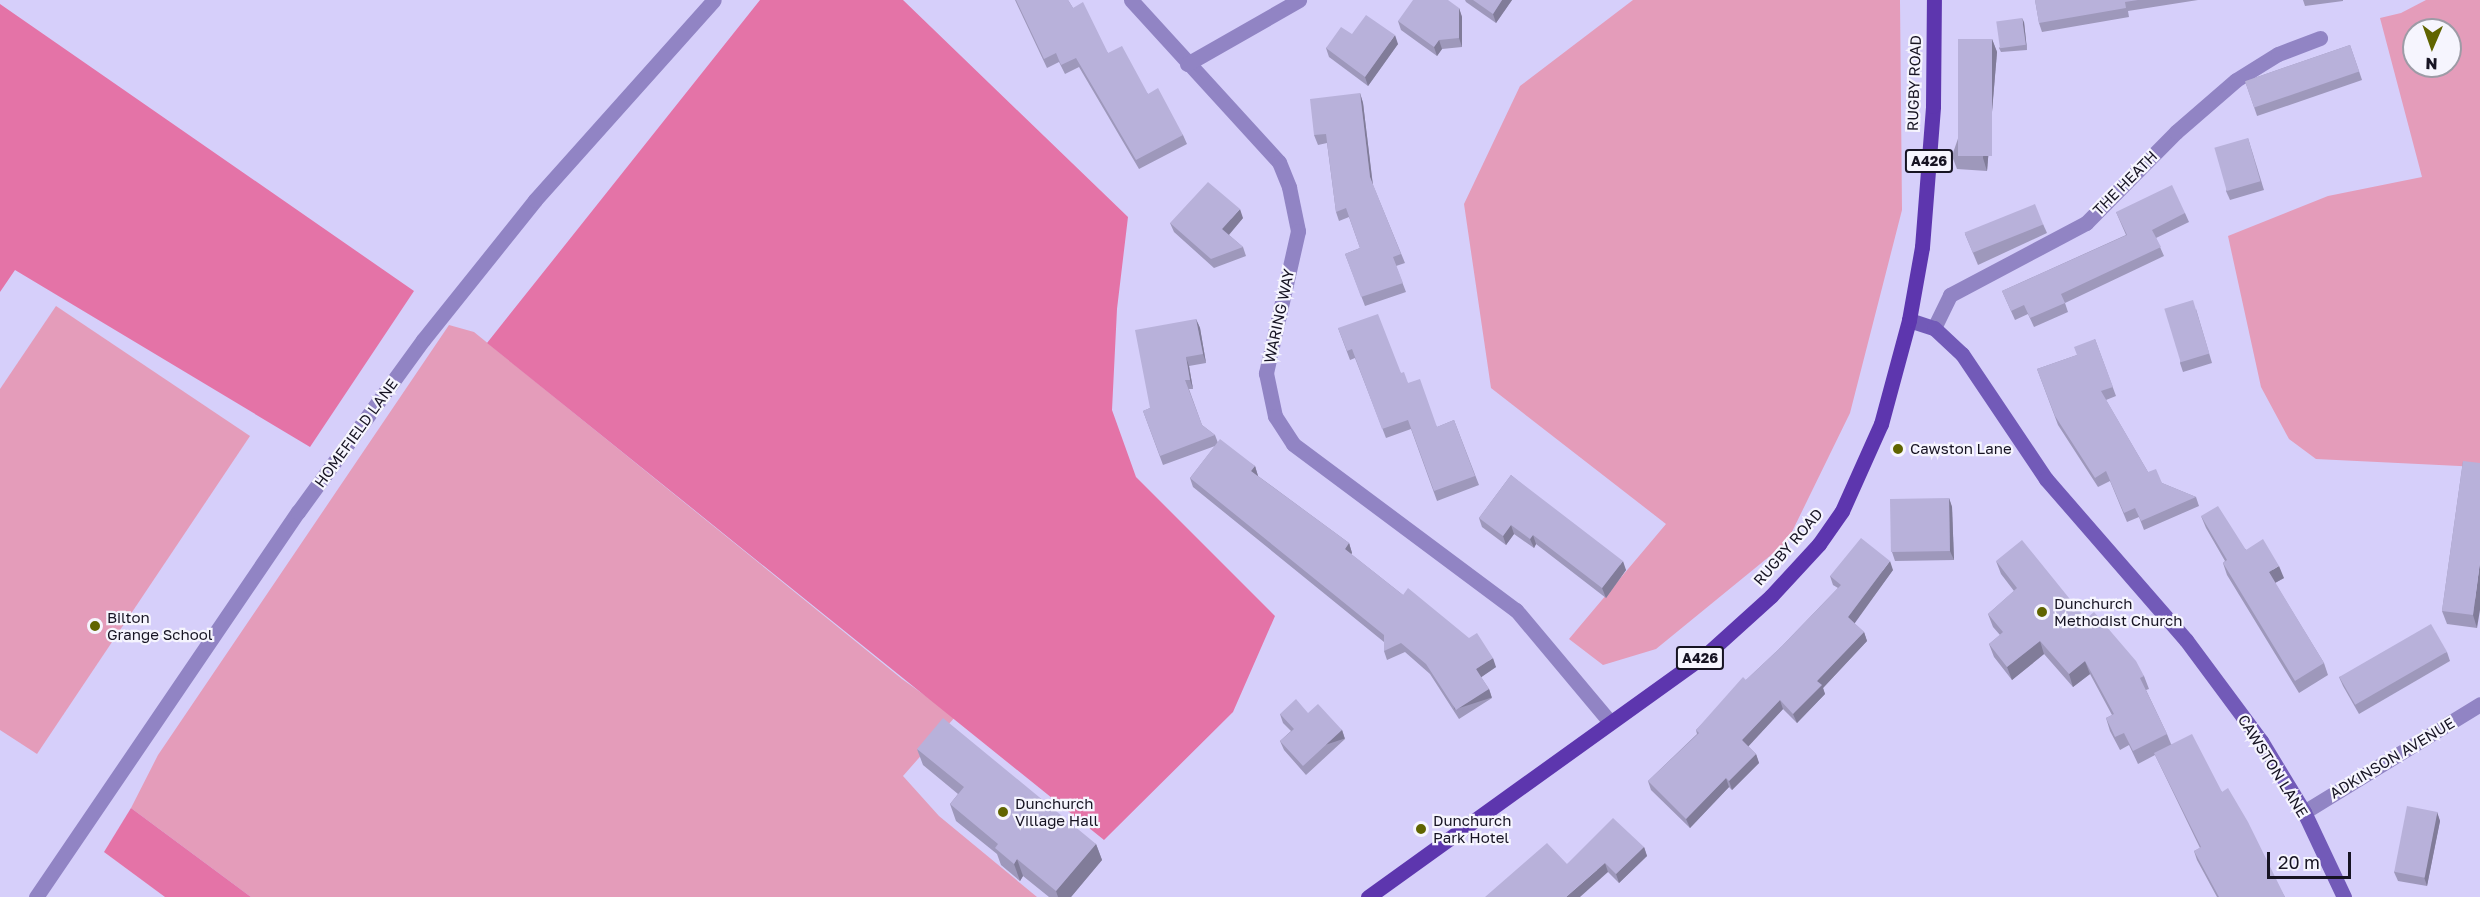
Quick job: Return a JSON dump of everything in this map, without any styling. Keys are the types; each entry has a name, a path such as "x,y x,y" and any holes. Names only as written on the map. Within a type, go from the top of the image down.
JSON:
{"main road":[{"name":"RUGBY ROAD","path":"1368,897 1609,721 1708,653 1771,596 1819,544 1842,511 1877,434 1909,320 1923,247 1933,106 1934,0"}],"street":[{"name":"HOMEFIELD LANE","path":"36,897 298,512 423,340 535,200 714,0"},
{"name":"WARING WAY","path":"1131,0 1187,64 1279,162 1289,187 1298,231 1266,373 1275,416 1293,444 1516,610 1609,721"},
{"path":"1187,64 1299,0"},
{"name":"THE HEATH","path":"1934,328 1950,295 2086,223 2176,132 2236,80 2278,54 2320,38"},
{"name":"CAWSTON LANE","path":"1909,320 1934,328 1962,354 2046,479 2186,640 2261,741 2304,812 2343,897"},
{"name":"ADKINSON AVENUE","path":"2304,812 2480,705"}],"shaded area":[{"path":"760,0 903,0 1128,217 1117,309 1112,410 1136,477 1275,616 1233,712 1104,840 487,343"},
{"path":"1633,0 1900,0 1902,210 1850,413 1787,542 1656,649 1603,665 1569,639 1666,524 1491,388 1464,204 1520,86"},
{"path":"2426,0 2480,0 2480,467 2316,459 2289,439 2261,387 2228,236 2328,196 2422,177 2380,18 2401,13"},
{"path":"0,4 414,291 310,447 15,270 0,292"},
{"path":"56,306 250,436 37,754 0,730 0,389"},
{"path":"449,325 474,332 902,679 955,717 903,776 939,816 1037,897 251,897 131,808 158,755"},
{"path":"131,808 251,897 165,897 104,852"}],"building":[{"path":"1016,0 1068,0 1073,8 1083,2 1108,53 1122,46 1148,94 1158,88 1183,135 1136,160 1076,58 1061,65 1056,53 1044,59"},
{"path":"1413,0 1448,0 1459,8 1459,38 1439,40 1434,47 1398,21"},
{"path":"1473,0 1502,0 1493,14"},
{"path":"2035,0 2138,0 2125,2 2126,8 2039,23"},
{"path":"1366,15 1395,35 1365,77 1326,48 1341,27 1352,34"},
{"path":"2022,18 2026,45 2000,48 1996,22"},
{"path":"1958,39 1992,39 1992,156 1958,156"},
{"path":"2350,45 2359,71 2254,108 2245,81"},
{"path":"1360,93 1370,177 1401,254 1393,257 1403,283 1361,297 1345,254 1360,248 1346,208 1336,212 1326,134 1314,135 1310,99"},
{"path":"2248,138 2260,181 2227,191 2214,148"},
{"path":"1208,182 1240,209 1222,229 1243,247 1211,259 1170,223"},
{"path":"2172,185 2185,213 2152,230 2161,247 2061,294 2065,303 2030,318 2024,305 2011,311 2002,291 2127,235 2116,212"},
{"path":"2035,204 2043,224 1973,253 1965,232"},
{"path":"2193,300 2209,354 2181,362 2164,309"},
{"path":"1378,314 1401,373 1404,372 1408,383 1420,379 1437,427 1454,420 1475,476 1434,491 1408,420 1382,429 1352,349 1347,351 1338,328"},
{"path":"1196,319 1203,354 1186,357 1190,380 1185,380 1202,425 1215,435 1160,456 1143,411 1150,408 1135,330"},
{"path":"2095,339 2113,387 2101,391 2148,472 2156,469 2162,483 2196,497 2141,521 2135,508 2124,513 2106,471 2095,478 2055,416 2037,369 2077,355 2074,347"},
{"path":"1220,439 1255,466 1251,471 1349,543 1345,549 1403,595 1408,588 1469,638 1477,633 1493,658 1476,669 1489,689 1456,710 1426,664 1401,643 1384,651 1384,635 1190,478"},
{"path":"2463,461 2480,463 2480,562 2473,615 2442,611"},
{"path":"1511,475 1623,561 1602,588 1533,535 1530,539 1511,525 1503,536 1479,518"},
{"path":"1949,498 1950,551 1891,552 1890,499"},
{"path":"2218,506 2246,550 2263,539 2279,566 2269,572 2324,663 2295,681 2223,563 2227,560 2201,516"},
{"path":"1861,538 1890,561 1848,617 1864,632 1817,681 1822,685 1793,714 1780,700 1742,740 1756,754 1729,781 1726,778 1686,819 1648,781 1699,733 1696,730 1743,677 1746,680 1841,585 1830,576"},
{"path":"2022,540 2086,619 2094,612 2136,661 2144,676 2140,678 2167,734 2133,751 2124,733 2115,737 2106,718 2114,714 2085,661 2069,674 2040,641 2007,667 1989,644 2003,632 1988,614 2017,588 1996,561"},
{"path":"2431,624 2447,652 2355,705 2339,677"},
{"path":"1296,699 1308,713 1318,704 1342,730 1303,766 1280,741 1294,729 1280,714"},
{"name":"Dunchurch Village Hall","path":"943,718 1096,844 1056,891 1017,859 1014,864 995,848 998,844 950,804 964,787 917,749"},
{"path":"2192,734 2222,792 2228,788 2248,822 2285,897 2219,897 2194,851 2201,847 2154,753"},
{"path":"2407,806 2437,812 2425,878 2394,872"},
{"path":"1613,818 1644,847 1616,874 1605,863 1566,897 1485,897 1547,843 1567,864"}],"place":[{"name":"Cawston Lane","path":"1898,449"},
{"name":"Dunchurch Methodist Church","path":"2042,612"},
{"name":"Bilton Grange School","path":"95,626"},
{"name":"Dunchurch Village Hall","path":"1003,812"},
{"name":"Dunchurch Park Hotel","path":"1421,829"}]}
